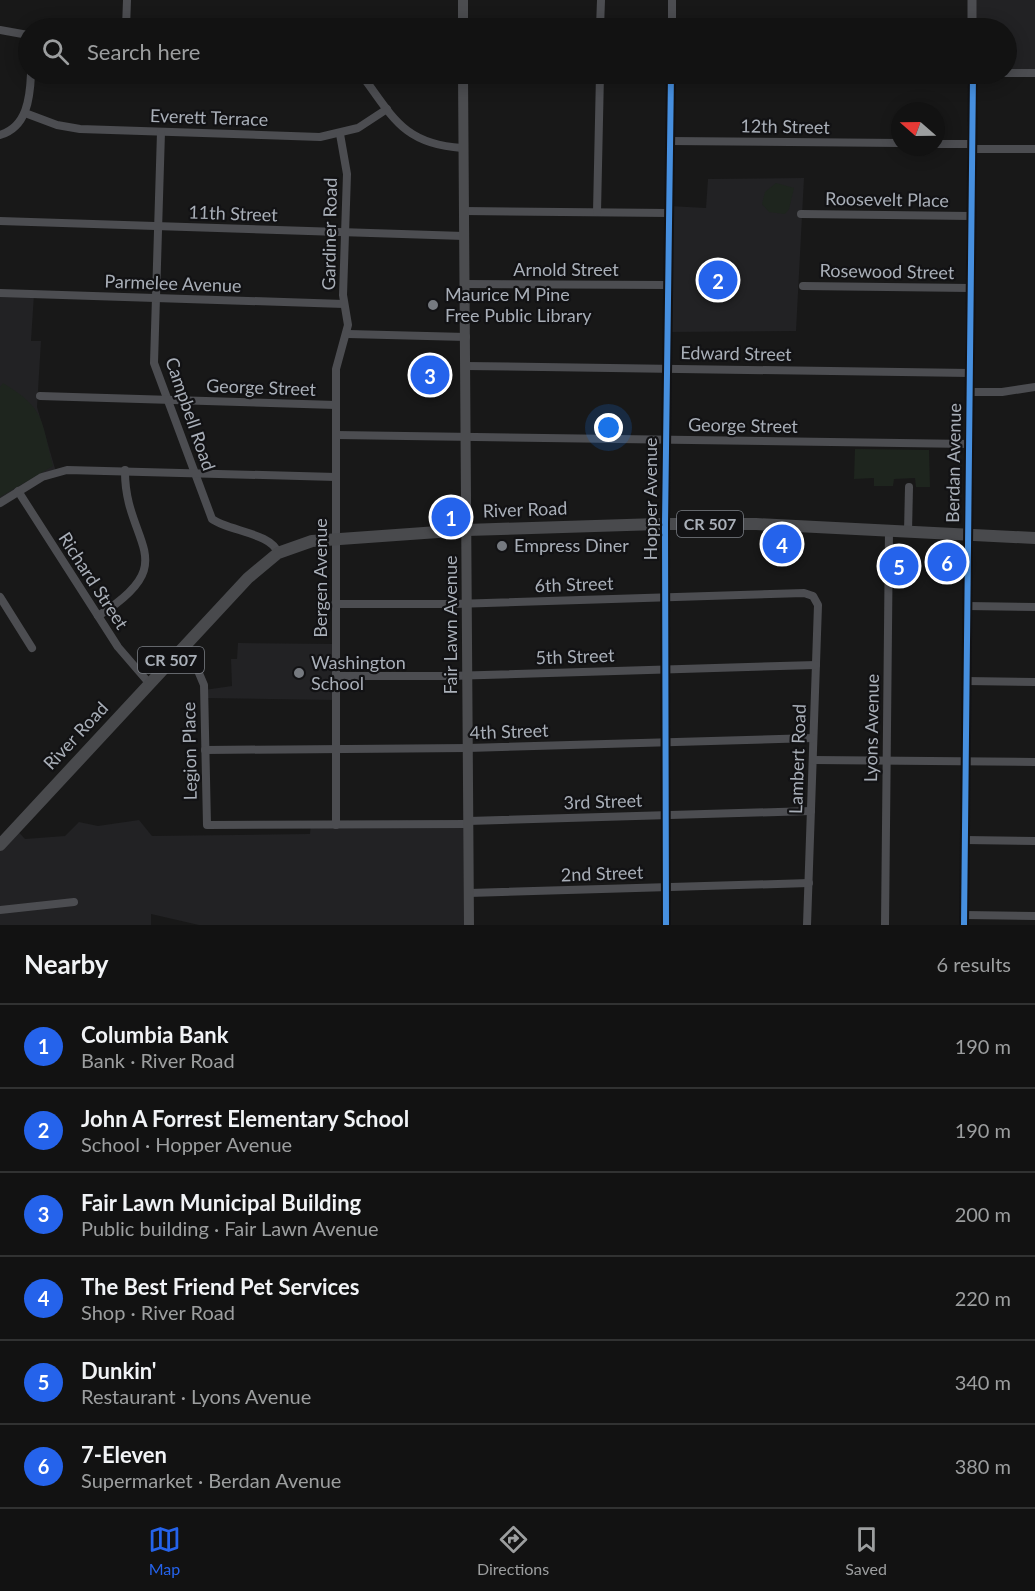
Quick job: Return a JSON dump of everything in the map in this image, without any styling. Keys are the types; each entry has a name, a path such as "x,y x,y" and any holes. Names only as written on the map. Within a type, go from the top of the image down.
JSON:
{"main road":[{"path":"463,0 463,18"},
{"name":"Fair Lawn Avenue","path":"463,84 469,925"},
{"name":"River Road","path":"0,845 251,574 278,553 312,542 466,530 665,524 806,525 1035,538"}],"street":[{"path":"126,18 127,0"},
{"path":"600,18 601,0"},
{"path":"672,0 672,18"},
{"path":"972,0 972,18"},
{"path":"0,30 18,33"},
{"path":"1017,73 1035,73"},
{"path":"0,135 12,130 25,113 29,84"},
{"path":"368,84 406,131 421,141 462,148"},
{"path":"597,212 600,84"},
{"name":"Hopper Avenue","path":"666,925 665,524 671,84"},
{"name":"Berdan Avenue","path":"964,925 973,84"},
{"name":"Everett Terrace","path":"25,113 80,129 311,137 340,134 358,128 387,109"},
{"name":"Campbell Road","path":"161,132 154,363 212,519 267,540 278,553"},
{"name":"Gardiner Road","path":"340,134 347,174 344,304 348,334"},
{"name":"12th Street","path":"670,141 891,143"},
{"path":"945,144 1035,149"},
{"path":"464,211 669,213"},
{"name":"Roosevelt Place","path":"801,214 971,216"},
{"name":"11th Street","path":"0,221 464,236"},
{"name":"Arnold Street","path":"464,284 668,285"},
{"name":"Rosewood Street","path":"802,286 970,288"},
{"name":"Parmelee Avenue","path":"0,293 344,304"},
{"path":"348,334 465,337"},
{"name":"Bergen Avenue","path":"336,825 337,363 348,334"},
{"name":"Edward Street","path":"465,366 970,373"},
{"path":"970,392 1002,392 1035,387"},
{"name":"George Street","path":"40,396 336,405"},
{"name":"George Street","path":"336,435 969,444"},
{"path":"98,616 135,590 144,565 145,550 125,493 125,470"},
{"path":"0,503 42,477 57,471 125,470 336,477"},
{"path":"908,532 909,487"},
{"name":"Richard Street","path":"18,491 124,656 149,683"},
{"name":"Lyons Avenue","path":"885,925 889,531"},
{"name":"6th Street","path":"335,604 468,603 804,593 813,596"},
{"name":"Lambert Road","path":"807,925 818,605 813,596"},
{"path":"0,597 32,648"},
{"path":"967,606 1035,607"},
{"name":"Legion Place","path":"181,648 196,666 204,685 207,825"},
{"name":"5th Street","path":"336,676 468,675 816,665"},
{"path":"966,681 1035,682"},
{"name":"4th Street","path":"205,750 468,748 813,738"},
{"path":"813,760 1035,762"},
{"name":"3rd Street","path":"207,825 468,823 811,811"},
{"path":"965,840 1035,841"},
{"name":"2nd Street","path":"469,893 808,883"},
{"path":"0,910 74,902"},
{"path":"964,915 1035,916"}],"shaded area":[{"path":"972,0 1035,0 1035,73 1017,73 1017,18 972,18"},
{"path":"804,178 796,331 668,332 669,206 706,208 708,179"},
{"path":"776,183 794,188 789,209 785,214 769,212 762,204 765,192"},
{"path":"0,293 34,294 31,341 41,341 37,407 56,472 0,503"},
{"path":"3,383 27,400 40,417 53,466 0,497 0,387"},
{"path":"855,449 929,450 930,487 916,487 915,478 894,479 893,486 874,486 874,478 854,479"},
{"path":"238,643 336,644 336,700 205,698 204,690 232,686 231,659 237,659"},
{"path":"139,820 152,836 310,834 311,823 468,824 469,925 199,925 151,914 151,925 0,925 0,845 15,828 25,839 65,836 79,822 98,826"}],"cycle path":[{"path":"666,925 665,524 671,84"},
{"path":"964,925 973,84"}],"place":[{"name":"John A Forrest Elementary School","path":"718,280"},
{"name":"Maurice M Pine Free Public Library","path":"433,305"},
{"name":"Fair Lawn Municipal Building","path":"430,375"},
{"name":"Columbia Bank","path":"451,517"},
{"name":"The Best Friend Pet Services","path":"782,544"},
{"name":"Empress Diner","path":"502,546"},
{"name":"7-Eleven","path":"947,562"},
{"name":"Dunkin'","path":"899,566"},
{"name":"Washington School","path":"299,673"}]}
